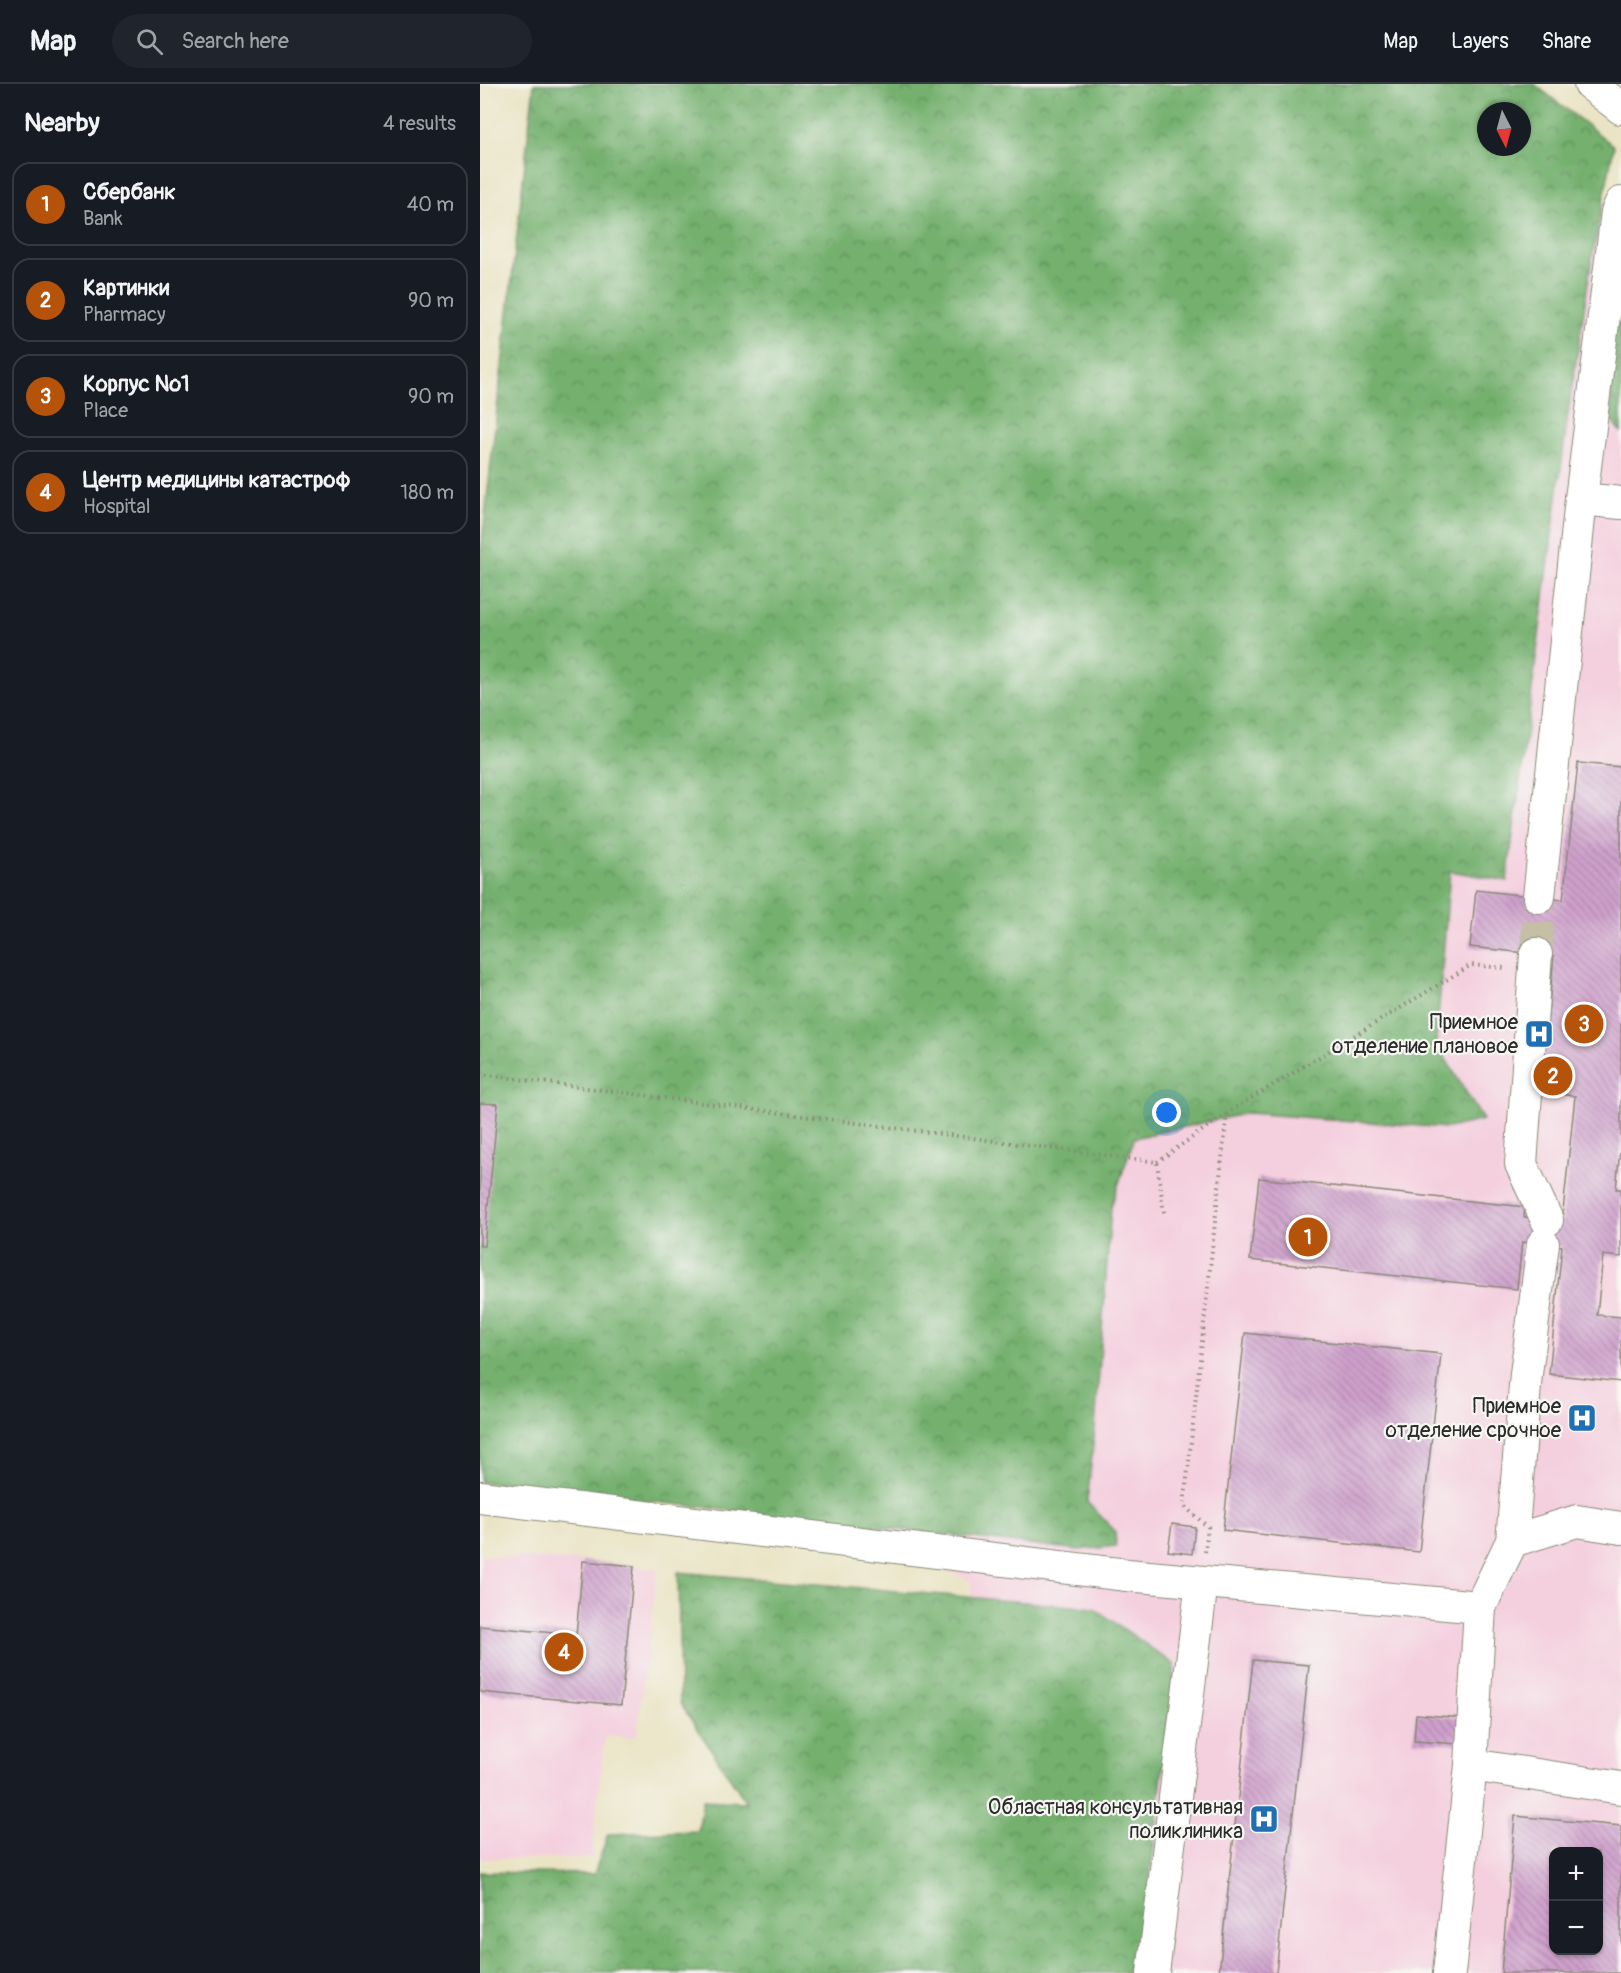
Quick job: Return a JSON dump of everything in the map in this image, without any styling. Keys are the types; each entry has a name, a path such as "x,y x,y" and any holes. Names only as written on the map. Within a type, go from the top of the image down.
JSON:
{"street":[{"path":"1590,84 1621,108"},
{"path":"1539,897 1581,499 1617,212 1621,203"},
{"path":"1581,499 1621,503"},
{"path":"1449,1973 1471,1765 1480,1607 1512,1541 1526,1374 1545,1232 1521,1164 1535,962"},
{"path":"480,1497 1116,1573 1480,1607"},
{"path":"1512,1541 1577,1521 1621,1528"},
{"path":"1153,1973 1202,1582"},
{"path":"1471,1765 1621,1788"}],"path":[{"path":"480,1074 1156,1161 1227,1113 1471,965 1535,962"},
{"path":"1202,1582 1208,1527 1184,1506 1227,1113"},
{"path":"1156,1161 1164,1213"}],"shaded area":[{"path":"1477,123 1477,156 1531,156 1531,142 1621,215 1621,1973 941,1973 972,1581 517,1399"},
{"path":"480,1556 583,1561 658,1569 636,1737 605,1736 591,1858 480,1859"}],"green space":[{"path":"534,84 1534,84 1614,146 1592,258 1568,414 1507,881 1450,871 1436,1043 1483,1120 1448,1128 1248,1113 1134,1138 1111,1207 1095,1428 1087,1502 1115,1531 1116,1546 1079,1550 480,1482 480,559"},
{"path":"1621,282 1621,432 1611,421 1610,320"},
{"path":"678,1572 1094,1608 1175,1665 1139,1973 480,1973 480,1872 594,1874 608,1834 698,1831 703,1800 746,1802 680,1703"}],"building":[{"path":"1578,763 1621,767 1621,1141 1616,1189 1621,1189 1621,1257 1603,1255 1597,1315 1621,1317 1621,1382 1549,1374 1562,1246 1522,1242 1517,1289 1250,1260 1259,1178 1525,1207 1524,1217 1562,1221 1575,1096 1540,1092 1554,956 1470,947 1476,890 1563,900"},
{"path":"480,1103 498,1104 484,1246 480,1246"},
{"path":"1245,1333 1441,1354 1419,1552 1223,1530"},
{"path":"1172,1524 1195,1527 1192,1554 1168,1551"},
{"path":"583,1561 634,1566 621,1705 480,1692 480,1626 576,1635"},
{"name":"Областная консультативная поликлиника","path":"1253,1660 1309,1665 1276,1973 1219,1973"},
{"path":"1416,1714 1462,1718 1460,1744 1414,1741"},
{"path":"1515,1816 1621,1826 1621,1973 1501,1973"}],"tunnel":[{"path":"1536,954 1539,897"}],"place":[{"name":"Корпус №1","path":"1584,1024"},
{"name":"Приемное отделение плановое","path":"1539,1034"},
{"name":"Картинки","path":"1553,1076"},
{"name":"Сбербанк","path":"1308,1237"},
{"name":"Приемное отделение срочное","path":"1582,1418"},
{"name":"Центр медицины катастроф","path":"564,1652"},
{"name":"Областная консультативная поликлиника","path":"1264,1819"}]}
